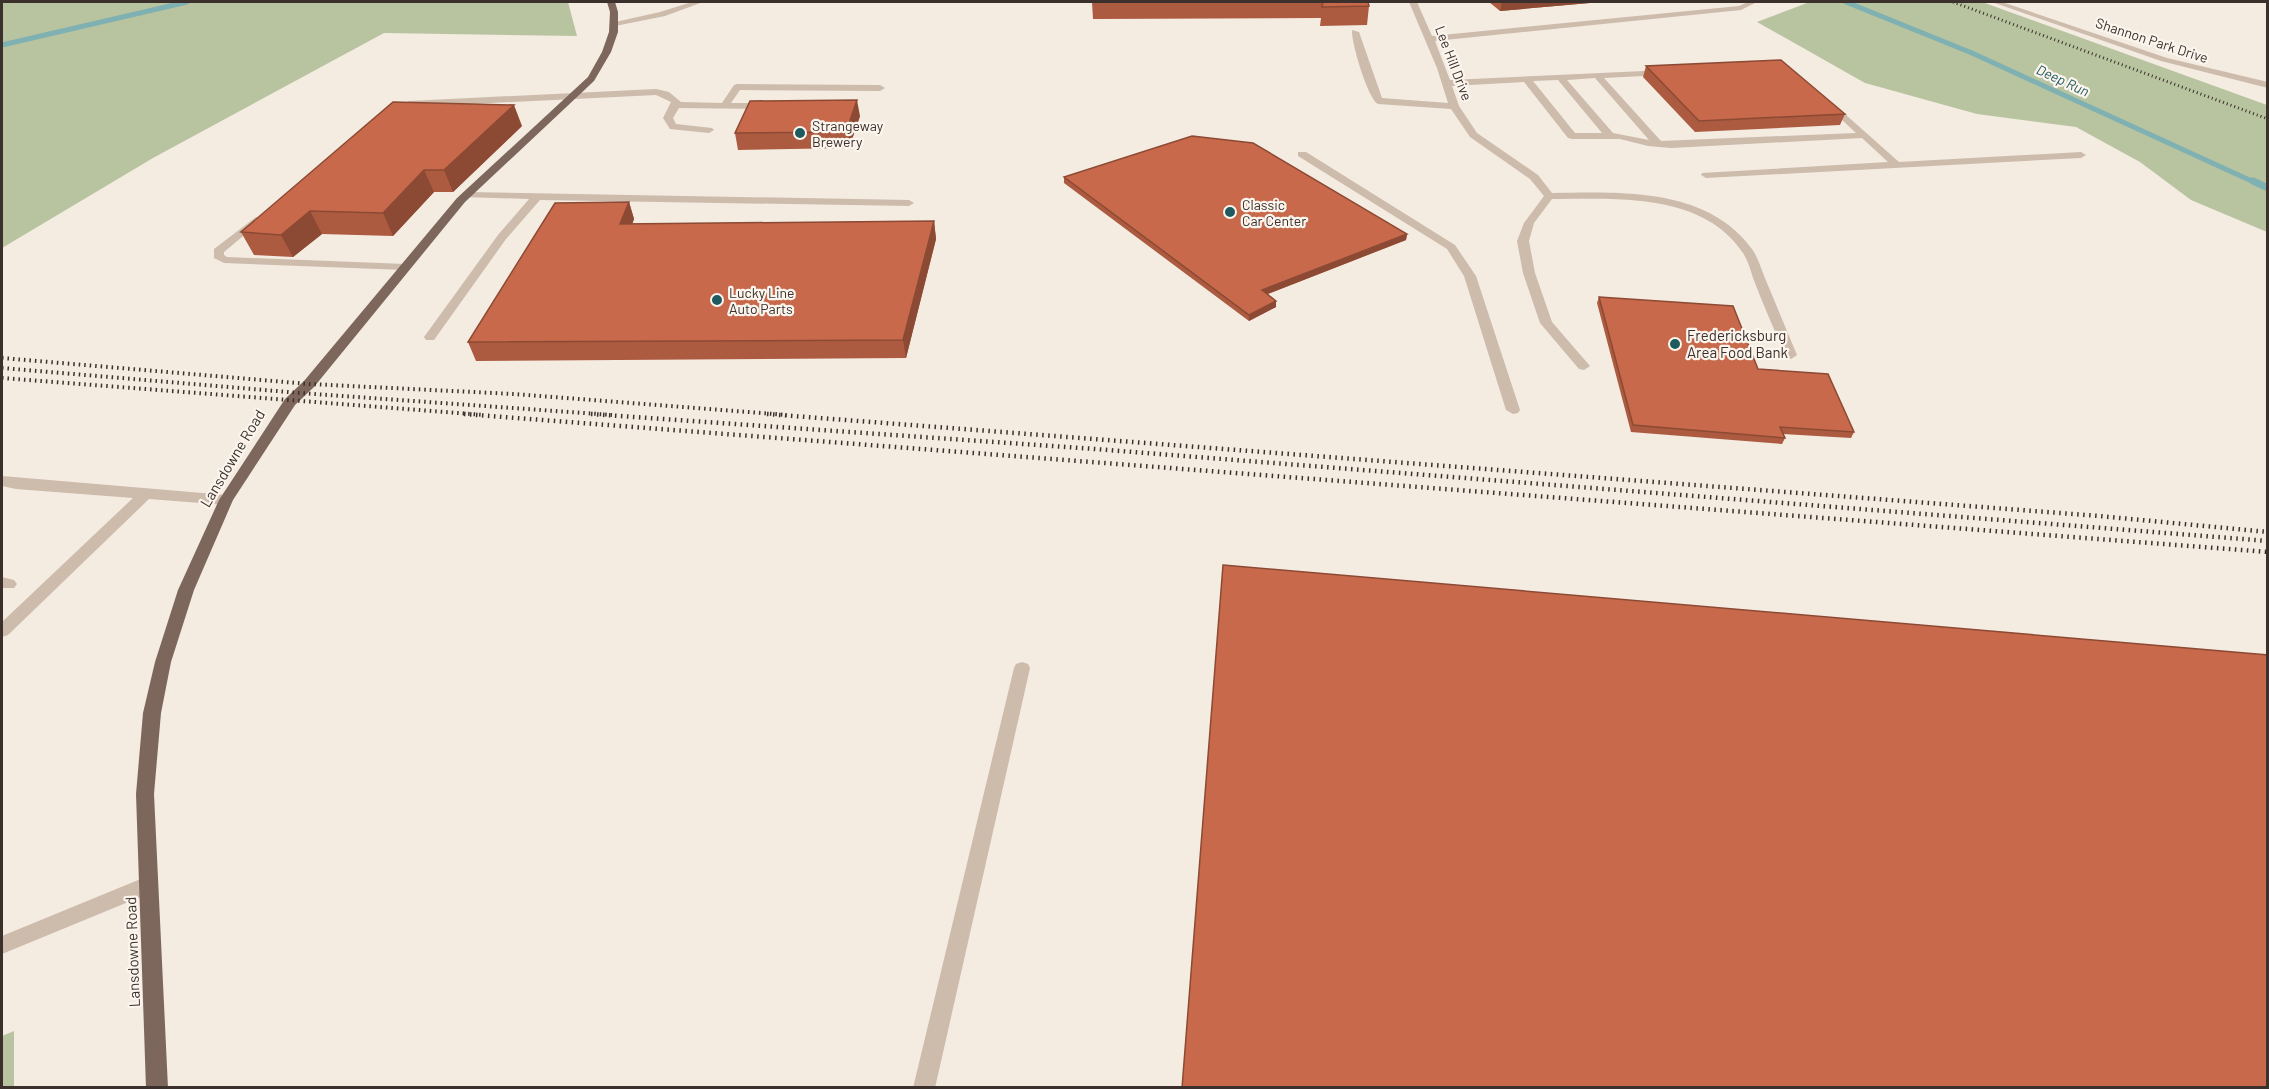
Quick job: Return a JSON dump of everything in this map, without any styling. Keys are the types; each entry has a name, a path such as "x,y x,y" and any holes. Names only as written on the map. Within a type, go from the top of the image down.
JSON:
{"main road":[{"name":"Lansdowne Road","path":"157,1088 145,794 152,713 163,662 186,590 226,500 290,402 309,384 466,195 591,79 611,42 615,23 611,2"}],"street":[{"path":"615,23 662,14 699,2"},
{"name":"Lee Hill Drive","path":"1413,2 1448,83 1454,106 1473,135 1534,177 1549,196"},
{"path":"1430,39 1741,8 1753,2"},
{"name":"Shannon Park Drive","path":"1996,2 2175,63 2268,85"},
{"path":"1355,32 1366,73 1378,100 1454,106"},
{"path":"1448,83 1668,71"},
{"path":"1597,75 1658,144"},
{"path":"1561,78 1609,135"},
{"path":"1527,80 1572,136 1609,135 1671,145 1865,135"},
{"path":"724,106 737,87 793,88 842,85 880,88"},
{"path":"395,104 656,92 673,98 676,105"},
{"path":"1822,96 1898,165"},
{"path":"676,105 780,106"},
{"path":"676,105 668,118 673,128 709,130"},
{"path":"1302,154 1451,247 1470,276 1513,410"},
{"path":"1706,175 2081,155"},
{"path":"466,195 909,203"},
{"path":"1584,366 1546,323 1529,273 1523,241 1529,223 1549,196 1617,196 1671,202 1701,211 1731,230 1748,252 1791,355"},
{"path":"430,337 502,237 536,198"},
{"path":"262,215 218,251 218,256 224,260 405,267"},
{"path":"2,481 16,484 226,500"},
{"path":"2,631 145,494"},
{"path":"924,1088 1022,668"},
{"path":"2,945 148,885"}],"green space":[{"path":"2,2 568,2 577,36 384,33 153,158 2,248"},
{"path":"1805,2 1982,2 2267,105 2267,232 2191,200 2140,162 2076,127 1977,114 1865,83 1757,22 1807,3"},
{"path":"14,1031 14,1087 2,1087 2,1036"}],"building":[{"path":"1323,2 1368,2 1369,6 1322,7"},
{"path":"1781,60 1845,114 1699,121 1646,66"},
{"path":"857,100 846,132 735,133 750,101"},
{"path":"393,102 514,105 444,170 424,170 383,213 310,211 281,235 241,232"},
{"name":"Classic Car Center","path":"1192,136 1253,143 1407,234 1262,290 1276,301 1249,315 1064,177"},
{"name":"Lucky Line Auto Parts","path":"629,202 620,224 934,221 903,340 468,342 555,203"},
{"name":"Fredericksburg Area Food Bank","path":"1599,297 1733,306 1758,369 1828,374 1854,432 1780,427 1785,438 1633,425"},
{"path":"1223,565 2268,655 2268,1088 1182,1088"}],"waterway":[{"path":"2,45 187,2"},
{"name":"Deep Run","path":"1846,2 1972,53 2256,183"},
{"name":"Deep Run","path":"2253,181 2268,188"}],"railway":[{"path":"1953,2 2268,119"},
{"path":"2,358 309,384 514,394 787,415"},
{"path":"2,368 300,393 612,415"},
{"path":"2,378 484,415"},
{"path":"464,414 2268,552"},
{"path":"591,414 1095,449 2268,541"},
{"path":"767,414 2099,516 2268,532"}],"place":[{"name":"Strangeway Brewery","path":"800,133"},
{"name":"Classic Car Center","path":"1230,212"},
{"name":"Lucky Line Auto Parts","path":"717,300"},
{"name":"Fredericksburg Area Food Bank","path":"1675,344"}]}
